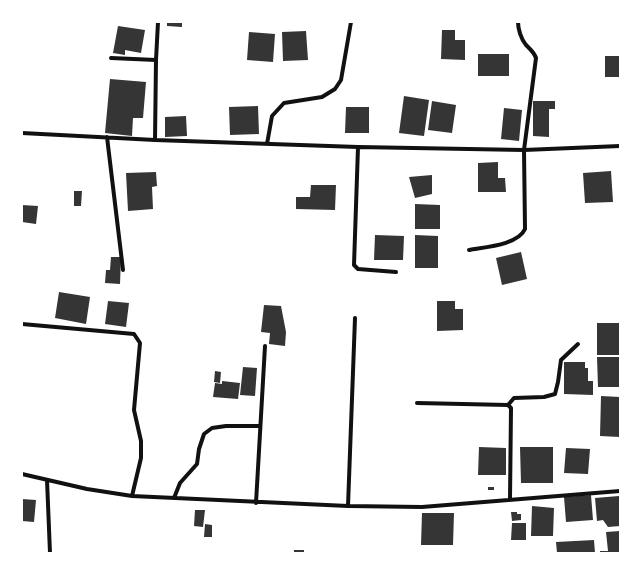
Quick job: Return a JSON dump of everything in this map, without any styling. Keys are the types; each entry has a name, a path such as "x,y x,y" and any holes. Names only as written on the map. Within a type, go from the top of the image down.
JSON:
{"street":[{"path":"155,140 158,22"},
{"path":"267,144 272,116 284,103 322,97 335,89 341,80 351,22"},
{"path":"469,250 509,242 524,232 525,229 524,150 536,58 534,53 524,43 520,34 518,22"},
{"path":"111,58 156,60"},
{"path":"22,133 155,140 358,147 524,150 620,146"},
{"path":"108,137 123,270"},
{"path":"358,147 354,265 358,269 396,272"},
{"path":"348,506 354,318"},
{"path":"22,324 134,334 137,337 140,343 134,410 141,440 141,458 132,496"},
{"path":"508,405 514,398 544,398 554,394 558,382 561,360 578,344"},
{"path":"256,503 264,346"},
{"path":"416,403 508,405"},
{"path":"508,405 511,408 510,499"},
{"path":"174,498 180,483 196,464 204,434 212,428 226,426 260,426"},
{"path":"22,474 87,489 132,496 256,503 348,506 422,507 620,490"},
{"path":"47,480 50,553"}],"building":[{"path":"167,22 182,22 182,27 167,26"},
{"path":"118,26 145,30 141,53 125,50 125,55 113,53"},
{"path":"442,30 455,30 455,40 465,40 465,60 441,59"},
{"path":"306,31 308,60 283,61 282,32"},
{"path":"249,32 275,34 273,62 247,60"},
{"path":"478,54 509,54 509,76 478,76"},
{"path":"605,56 620,56 620,77 605,77"},
{"path":"110,79 146,82 143,118 133,118 132,136 105,133"},
{"path":"404,96 429,100 424,136 399,133"},
{"path":"432,101 456,105 452,133 428,130"},
{"path":"533,101 555,101 555,109 549,109 549,137 533,136"},
{"path":"258,106 259,134 230,135 229,107"},
{"path":"346,107 369,107 369,133 345,133"},
{"path":"504,108 522,110 519,141 501,139"},
{"path":"186,116 187,136 165,137 165,117"},
{"path":"498,162 498,178 505,178 506,192 478,192 478,163"},
{"path":"611,171 613,202 585,203 583,173"},
{"path":"156,172 157,186 152,187 153,209 128,211 126,173"},
{"path":"432,175 432,194 415,198 409,177"},
{"path":"311,185 336,185 335,210 296,209 296,197 310,197"},
{"path":"74,191 82,191 81,206 74,206"},
{"path":"415,204 440,205 440,229 415,229"},
{"path":"22,205 38,206 36,224 22,222"},
{"path":"375,235 404,236 403,260 374,260"},
{"path":"415,235 438,236 438,268 415,268"},
{"path":"521,252 527,279 502,285 496,258"},
{"path":"111,257 121,257 120,284 105,283 106,270 110,270"},
{"path":"59,292 90,297 86,324 55,318"},
{"path":"108,301 129,303 126,327 105,324"},
{"path":"437,301 455,301 455,309 463,309 463,330 437,331"},
{"path":"264,305 281,306 286,332 285,346 269,344 270,333 261,332"},
{"path":"597,323 620,323 620,355 597,355"},
{"path":"597,357 620,357 620,387 598,387"},
{"path":"564,362 585,362 585,368 588,368 588,381 593,381 593,395 564,394"},
{"path":"243,367 257,368 255,396 240,395"},
{"path":"215,371 221,372 220,383 214,382"},
{"path":"222,381 240,383 238,399 213,397 215,383 222,384"},
{"path":"601,396 620,397 620,437 600,436"},
{"path":"479,447 506,448 506,475 478,475"},
{"path":"520,447 553,447 553,483 521,483"},
{"path":"566,448 590,449 588,474 564,473"},
{"path":"488,487 494,487 494,490 488,490"},
{"path":"591,495 593,520 566,522 564,497"},
{"path":"619,496 620,526 608,527 603,520 597,521 595,498"},
{"path":"22,499 36,500 34,522 22,521"},
{"path":"532,506 554,508 553,536 531,536"},
{"path":"195,510 205,510 203,527 194,526"},
{"path":"511,512 521,514 521,520 512,521"},
{"path":"422,513 454,513 453,545 421,545"},
{"path":"512,523 526,523 526,540 511,540"},
{"path":"205,524 212,525 212,537 204,537"},
{"path":"620,531 620,553 600,553 600,551 608,551 606,532"},
{"path":"594,540 595,553 557,553 556,542"},
{"path":"294,550 304,550 304,553 294,553"}]}
